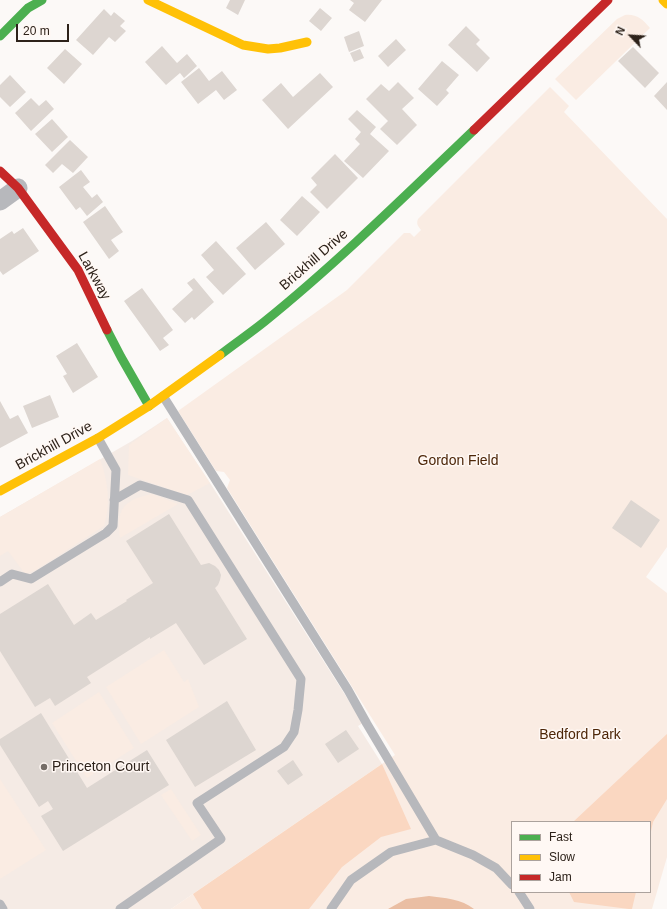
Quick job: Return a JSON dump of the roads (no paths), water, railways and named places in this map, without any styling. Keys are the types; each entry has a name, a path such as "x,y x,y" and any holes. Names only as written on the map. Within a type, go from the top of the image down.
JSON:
{"street":[{"path":"0,36 28,8 42,0"},
{"path":"148,0 243,45 268,49 307,42"},
{"name":"Brickhill Drive","path":"0,491 98,438 149,406 263,323 325,270 392,209 608,0"},
{"path":"663,0 667,4"},
{"name":"Larkway","path":"0,170 18,188 78,270 121,357 149,406"},
{"path":"0,201 18,188"}],"lane":[{"path":"163,396 348,690 436,840"},
{"path":"0,582 12,574 31,579 106,533 113,526 116,470 98,438"},
{"path":"114,500 140,485 188,500 301,679 294,732 284,747 197,803 221,839 120,909"},
{"path":"331,909 351,880 391,852 436,840 473,855 496,868 511,884"},
{"path":"520,893 530,909"},
{"path":"0,904 3,909"}],"place":[{"name":"Princeton Court","path":"44,767"}],"park label":[{"name":"Gordon Field","path":"458,461"},
{"name":"Bedford Park","path":"580,735"}]}
